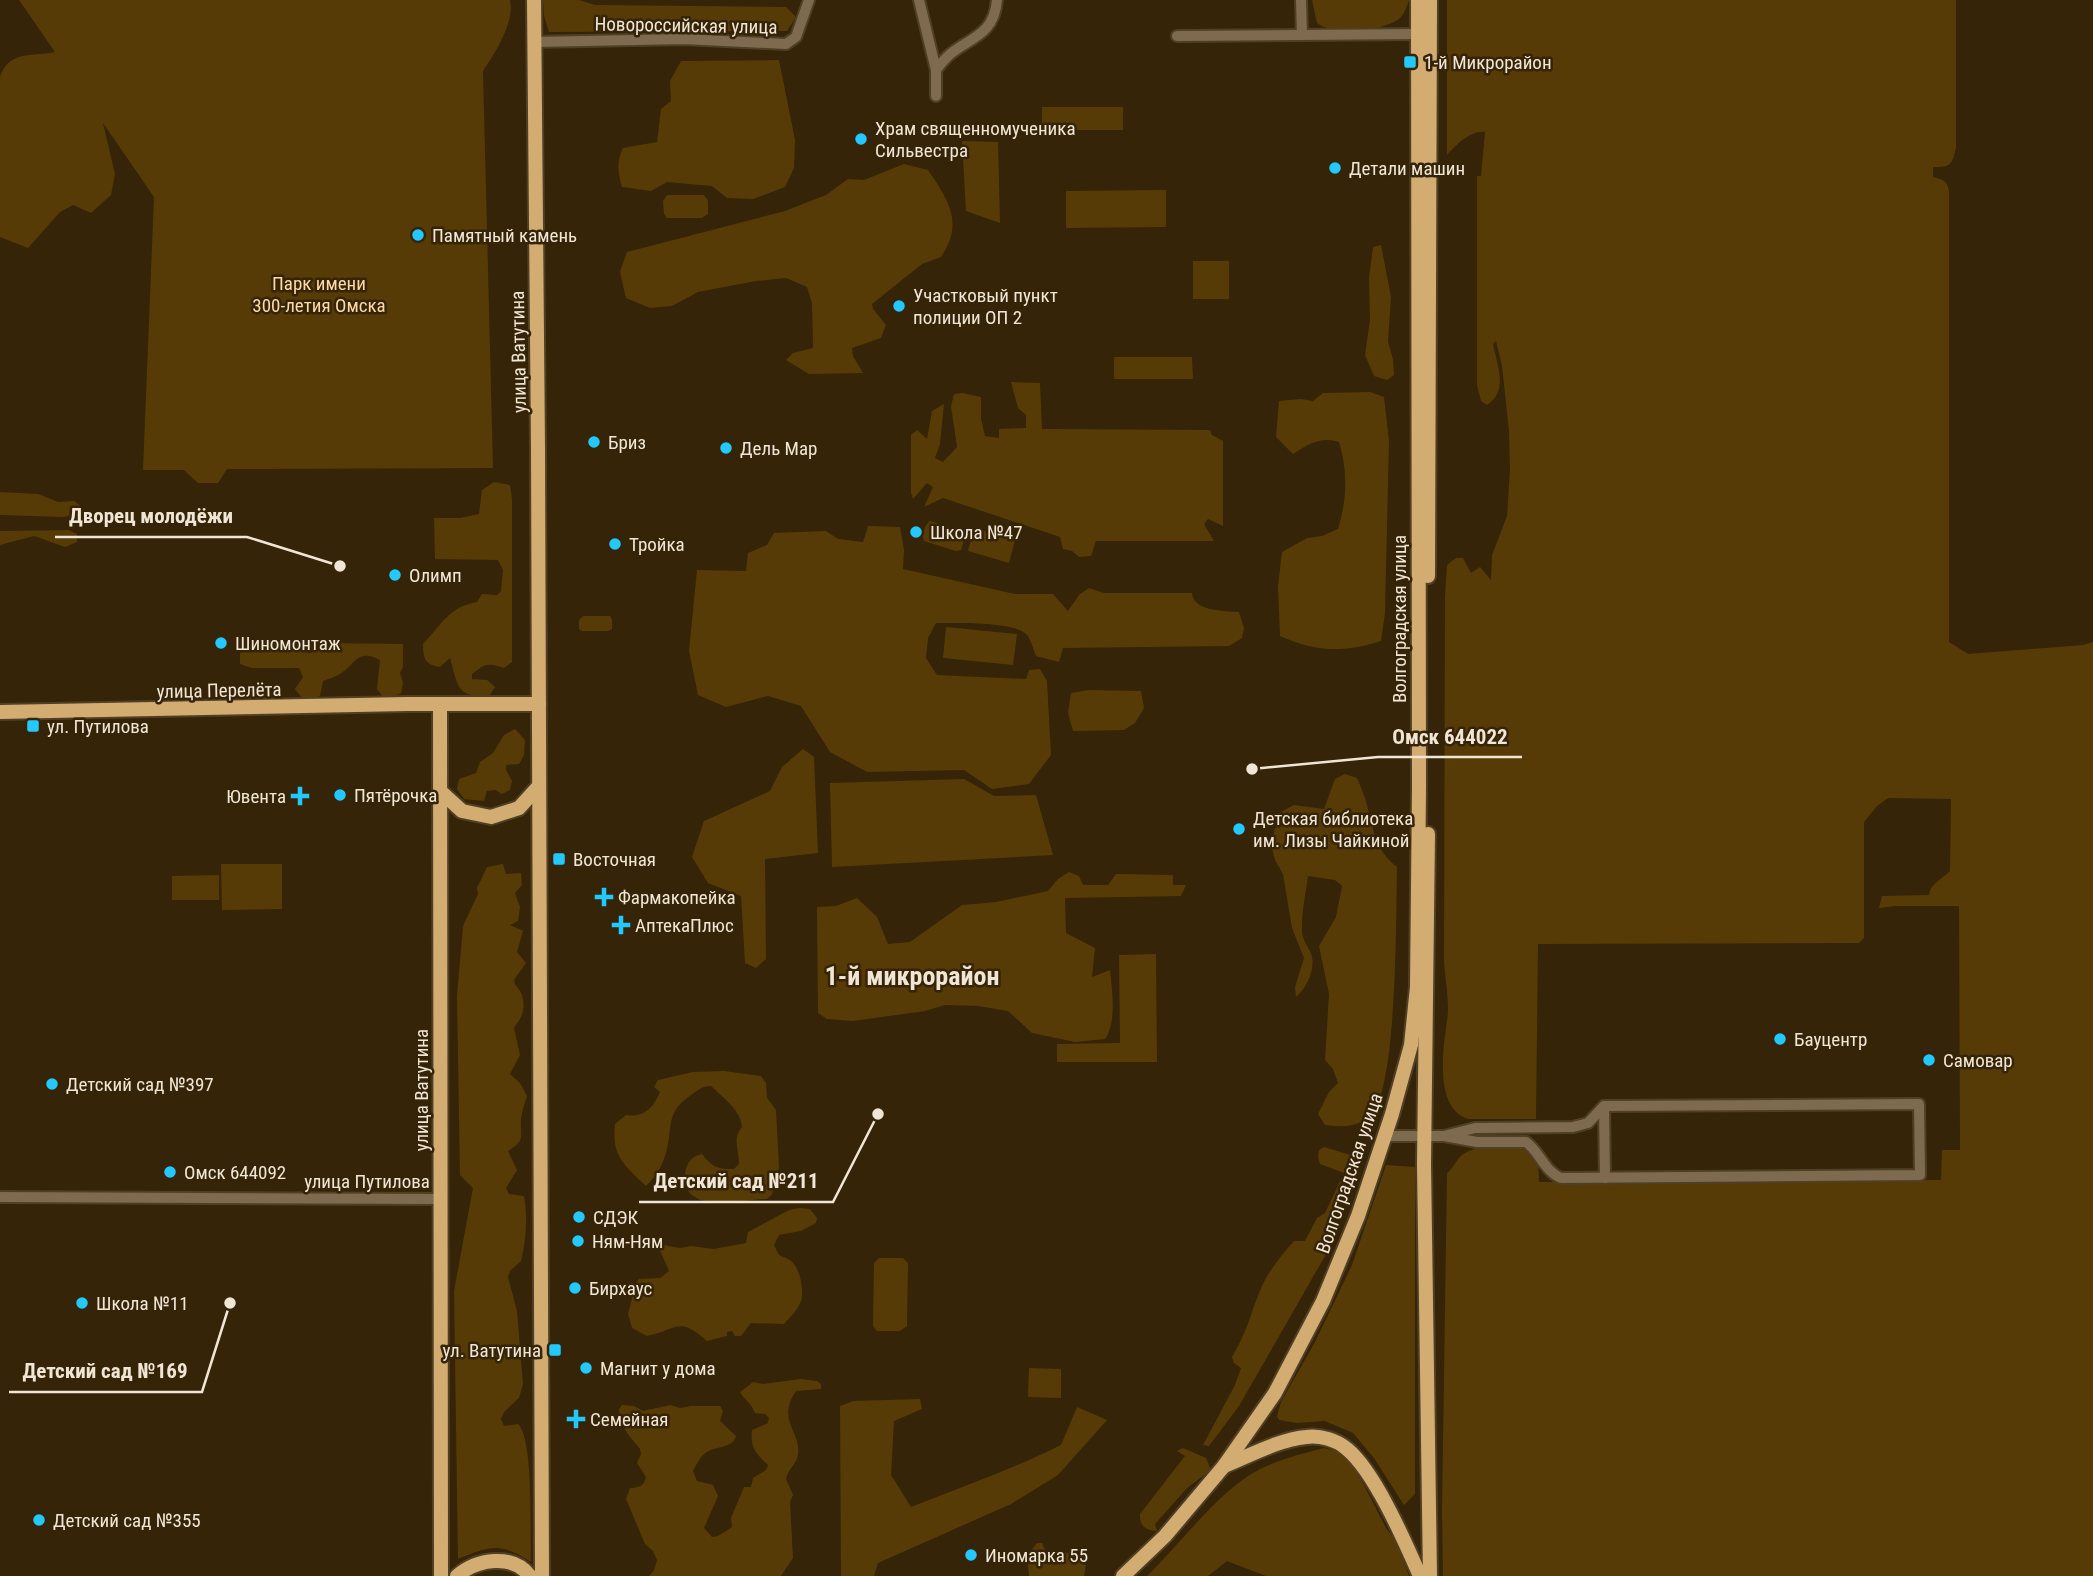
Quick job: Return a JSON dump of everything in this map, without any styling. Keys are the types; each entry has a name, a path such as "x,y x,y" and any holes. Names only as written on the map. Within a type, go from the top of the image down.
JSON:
{"main road":[{"name":"улица Ватутина","path":"534,0 542,1576"},
{"name":"Волгоградская улица","path":"1124,1576 1165,1536 1224,1465 1275,1393 1324,1301 1358,1216 1411,1045 1417,987 1419,787 1418,0"},
{"name":"Волгоградская улица","path":"1430,0 1428,988 1425,1136 1430,1576"},
{"name":"улица Ватутина","path":"440,704 441,1576"},
{"path":"440,704 539,704"},
{"name":"улица Перелёта","path":"0,712 440,704"},
{"path":"440,791 462,811 491,817 519,808 539,786"},
{"path":"1224,1465 1281,1442 1309,1436 1331,1439 1347,1449 1364,1469 1395,1520 1420,1576"},
{"path":"457,1576 483,1561 505,1561 528,1572 530,1576"}],"street":[{"name":"Новороссийская улица","path":"534,42 684,39 786,44 796,37 809,0"},
{"path":"919,0 936,70 936,96"},
{"path":"936,70 947,56 972,41 986,27 996,10 997,0"},
{"path":"1301,0 1302,35"},
{"path":"1177,36 1418,33"},
{"path":"1384,1136 1444,1136 1476,1142 1526,1142 1554,1175 1561,1178 1920,1175 1919,1104 1604,1106 1588,1123 1573,1127 1475,1128 1444,1136"},
{"path":"1604,1106 1605,1178"},
{"name":"улица Путилова","path":"0,1197 440,1199"}],"green space":[{"name":"Парк имени 300-летия Омска","path":"19,0 510,0 507,27 483,71 493,468 227,469 218,483 198,483 184,470 143,470 154,197 103,123 115,174 111,195 91,213 73,205 60,212 28,248 0,237 0,77 9,62 15,59 55,52"},
{"path":"543,0 579,0 595,5 786,7 796,17 787,31 549,32"},
{"path":"1312,0 1409,0 1404,13 1386,25 1343,30 1317,23"},
{"path":"1447,0 1956,0 1956,147 1950,163 1944,167 1933,167 1933,177 1944,181 1949,191 1949,642 1968,654 2093,642 2093,1576 1443,1576 1447,1173 1462,1155 1489,1147 1531,1148 1538,1159 1539,1182 1941,1180 1942,1150 1960,1150 1959,906 1879,908 1882,896 1929,895 1934,885 1950,871 1951,799 1888,798 1877,806 1864,822 1864,938 1859,943 1538,944 1536,1119 1468,1119 1457,1113 1450,1103 1443,1076 1448,1007 1444,961 1447,565 1456,558 1463,558 1471,573 1480,567 1491,580 1492,555 1507,516 1510,470 1502,366 1496,341 1493,344 1500,377 1498,393 1487,405 1481,401 1477,385 1477,176 1481,176 1485,132 1469,136 1447,155"},
{"path":"779,60 795,140 794,168 785,187 753,199 727,198 712,186 667,182 651,191 622,187 618,168 623,148 657,142 661,109 671,101 670,81 681,61"},
{"path":"1042,107 1123,107 1123,130 1042,130"},
{"path":"962,141 998,142 1000,223 966,211"},
{"path":"904,164 928,170 951,212 952,233 941,257 922,264 872,304 886,325 881,338 852,348 853,356 863,373 809,374 786,360 793,353 813,348 812,303 807,287 786,278 698,292 672,306 650,308 626,298 620,272 627,252 785,211 826,195 848,179 864,180"},
{"path":"1166,190 1166,227 1066,228 1066,191"},
{"path":"667,195 704,195 708,201 708,214 702,218 667,218 663,201"},
{"path":"1381,245 1391,297 1388,342 1394,375 1387,380 1374,376 1365,355 1370,320 1369,278 1373,247"},
{"path":"1193,261 1229,261 1229,299 1193,299"},
{"path":"1114,357 1192,357 1193,379 1114,379"},
{"path":"1011,382 1040,383 1042,429 1210,430 1212,435 1223,441 1223,526 1208,519 1204,524 1214,541 1096,541 1091,556 1079,557 1072,551 1063,549 1060,537 943,498 924,507 933,487 927,483 913,499 911,435 917,430 927,439 932,411 944,404 940,444 935,458 943,462 957,447 951,406 954,394 962,393 981,397 981,419 985,436 999,438 999,429 1026,428 1026,415 1018,408"},
{"path":"1370,392 1384,397 1389,441 1385,613 1381,641 1355,648 1318,648 1280,636 1278,586 1282,552 1307,538 1322,536 1338,529 1345,496 1344,464 1339,442 1332,440 1315,442 1293,454 1276,437 1279,401 1313,401 1323,393"},
{"path":"494,482 510,485 512,499 512,662 504,668 487,665 472,674 472,679 487,680 495,687 489,696 478,696 470,695 460,688 450,658 440,667 428,663 424,657 423,644 453,612 477,602 482,594 497,595 501,591 503,570 498,560 435,559 434,518 460,518 479,514 482,490"},
{"path":"0,492 38,494 58,502 74,501 81,506 77,515 63,517 0,515"},
{"path":"930,521 963,531 965,536 961,550 956,551 924,541 924,530"},
{"path":"868,526 900,527 904,550 903,569 1015,594 1053,594 1068,611 1079,595 1089,588 1104,593 1192,593 1194,599 1203,607 1239,612 1244,628 1242,638 1229,646 1063,648 1059,662 1036,656 1027,635 1021,630 984,624 936,623 928,638 926,658 937,675 1026,679 1029,670 1040,669 1047,681 1051,755 1029,784 992,789 964,770 867,772 830,752 801,706 768,696 726,707 698,695 689,651 697,570 746,571 748,553 767,545 774,533 826,531 838,539 863,542"},
{"path":"974,528 1015,540 1009,563 968,551"},
{"path":"69,530 77,534 77,542 65,547 34,536 0,545 0,531"},
{"path":"583,616 610,616 612,629 582,631 579,629 579,620"},
{"path":"946,627 1017,634 1013,665 943,658"},
{"path":"323,643 403,644 401,693 393,697 383,697 377,689 380,660 372,657 361,657 340,674 323,681 320,696 311,699 302,698 295,689 303,677 299,668 251,668 240,664 240,653 248,649 275,647 311,653"},
{"path":"1089,690 1141,691 1144,708 1135,723 1124,730 1073,731 1068,713 1071,693"},
{"path":"515,729 525,740 524,755 519,764 506,765 512,781 510,790 502,794 495,790 487,791 484,801 464,799 457,789 459,779 476,773 480,762 493,753 504,735"},
{"path":"803,749 814,757 818,853 765,859 766,959 756,968 745,963 741,896 708,883 692,857 704,821 770,791 782,767"},
{"path":"1345,774 1357,778 1377,841 1384,854 1397,867 1396,920 1391,1038 1379,1100 1365,1120 1354,1125 1337,1126 1325,1125 1318,1114 1329,1092 1338,1083 1333,1069 1325,1060 1329,994 1319,946 1336,917 1342,886 1335,880 1308,876 1302,931 1312,957 1312,968 1306,984 1296,997 1295,987 1304,958 1292,928 1283,874 1275,860 1271,844 1279,813 1294,805 1324,809 1335,779"},
{"path":"964,779 994,796 1036,795 1053,855 832,867 830,783"},
{"path":"221,864 282,864 282,909 222,910"},
{"path":"503,864 506,874 521,873 522,885 515,893 520,907 518,921 510,925 523,931 517,952 526,963 514,980 524,1005 514,1028 520,1055 510,1074 520,1083 527,1096 521,1118 520,1141 508,1151 517,1170 506,1188 509,1194 524,1196 525,1204 526,1229 521,1261 510,1271 508,1277 517,1311 523,1384 519,1398 504,1412 501,1419 504,1426 518,1424 527,1448 531,1562 511,1551 495,1548 458,1559 454,1291 473,1188 460,1175 457,996 463,926 487,867"},
{"path":"1069,872 1079,876 1083,885 1108,885 1116,874 1173,875 1173,885 1186,885 1181,896 1065,898 1066,933 1095,948 1092,977 1110,970 1112,1015 1105,1039 1075,1042 1032,1033 1008,1011 978,1006 945,1005 925,1011 853,1021 827,1019 818,1013 817,907 836,906 857,898 877,917 888,944 910,942 962,905 996,902 1048,891 1058,879"},
{"path":"219,875 219,900 172,900 172,876"},
{"path":"1156,954 1157,1062 1057,1062 1057,1044 1120,1043 1119,955"},
{"path":"724,1071 761,1076 766,1083 767,1098 776,1110 779,1167 772,1194 767,1199 715,1202 692,1195 686,1186 687,1166 692,1158 698,1155 702,1154 719,1168 734,1169 739,1164 737,1140 742,1127 741,1121 730,1104 711,1086 698,1090 676,1109 661,1167 646,1186 621,1160 615,1144 615,1124 626,1115 638,1115 651,1107 660,1092 654,1087 658,1080 693,1072"},
{"path":"1324,1147 1354,1156 1329,1249 1239,1406 1209,1446 1203,1445 1235,1385 1241,1368 1234,1363 1232,1357 1265,1280 1294,1241 1305,1241 1317,1218 1325,1213 1344,1173 1320,1164 1319,1150"},
{"path":"1386,1165 1415,1167 1415,1494 1404,1505 1374,1458 1353,1433 1325,1421 1297,1423 1279,1420 1277,1416 1281,1402 1315,1342 1352,1265"},
{"path":"810,1209 817,1218 816,1223 801,1231 779,1235 774,1245 779,1255 790,1260 796,1267 802,1287 800,1304 784,1324 751,1323 741,1336 735,1336 732,1331 727,1332 727,1336 707,1341 683,1326 647,1336 632,1328 628,1314 636,1283 639,1279 660,1278 669,1271 658,1246 714,1249 746,1243 748,1232 789,1210"},
{"path":"879,1258 903,1258 908,1263 907,1326 900,1331 877,1331 873,1326 874,1263"},
{"path":"1029,1368 1061,1369 1061,1398 1028,1397"},
{"path":"801,1379 817,1381 821,1384 821,1389 796,1391 788,1410 798,1454 786,1479 793,1495 790,1502 793,1558 781,1576 649,1576 657,1560 653,1551 645,1544 626,1499 630,1488 641,1486 646,1477 637,1463 640,1449 620,1419 619,1409 622,1405 634,1406 643,1411 670,1405 680,1408 720,1406 723,1411 720,1421 736,1436 732,1443 705,1453 693,1471 697,1481 713,1485 718,1496 704,1528 712,1537 732,1527 731,1518 744,1487 751,1487 753,1478 766,1470 768,1465 754,1449 752,1430 768,1423 769,1418 765,1414 755,1413 740,1392 753,1382 763,1384"},
{"path":"920,1399 922,1409 894,1421 891,1475 911,1507 1061,1445 1077,1407 1107,1420 1058,1475 1011,1504 878,1563 874,1576 841,1576 840,1406 853,1401"},
{"path":"1183,1448 1206,1458 1211,1470 1187,1488 1155,1524 1157,1531 1147,1529 1142,1525 1140,1514 1185,1456 1177,1451"},
{"path":"1324,1448 1339,1452 1352,1462 1386,1528 1399,1545 1409,1576 1266,1576 1227,1561 1208,1576 1147,1576 1209,1510 1248,1476 1275,1462"},
{"path":"1037,1543 1042,1543 1048,1557 1054,1558 1063,1552 1068,1553 1086,1565 1084,1576 1029,1576 1027,1556"}],"place":[{"name":"1-й Микрорайон","path":"1410,62"},
{"name":"Храм священномученика Сильвестра","path":"861,139"},
{"name":"Детали машин","path":"1335,168"},
{"name":"Памятный камень","path":"418,235"},
{"name":"Участковый пункт полиции ОП 2","path":"899,306"},
{"name":"Бриз","path":"594,442"},
{"name":"Дель Мар","path":"726,448"},
{"name":"Школа №47","path":"916,532"},
{"name":"Тройка","path":"615,544"},
{"name":"Дворец молодёжи","path":"340,566"},
{"name":"Олимп","path":"395,575"},
{"name":"Шиномонтаж","path":"221,643"},
{"name":"ул. Путилова","path":"33,726"},
{"name":"Омск 644022","path":"1252,769"},
{"name":"Пятёрочка","path":"340,795"},
{"name":"Ювента","path":"300,796"},
{"name":"Детская библиотека им. Лизы Чайкиной","path":"1239,829"},
{"name":"Восточная","path":"559,859"},
{"name":"Фармакопейка","path":"604,897"},
{"name":"АптекаПлюс","path":"621,925"},
{"name":"Бауцентр","path":"1780,1039"},
{"name":"Самовар","path":"1929,1060"},
{"name":"Детский сад №397","path":"52,1084"},
{"name":"Детский сад №211","path":"878,1114"},
{"name":"Омск 644092","path":"170,1172"},
{"name":"СДЭК","path":"579,1217"},
{"name":"Ням-Ням","path":"578,1241"},
{"name":"Бирхаус","path":"575,1288"},
{"name":"Школа №11","path":"82,1303"},
{"name":"Детский сад №169","path":"230,1303"},
{"name":"ул. Ватутина","path":"555,1350"},
{"name":"Магнит у дома","path":"586,1368"},
{"name":"Семейная","path":"576,1419"},
{"name":"Детский сад №355","path":"39,1520"},
{"name":"Иномарка 55","path":"971,1555"}],"district":[{"name":"1-й микрорайон","path":"912,976"}]}
